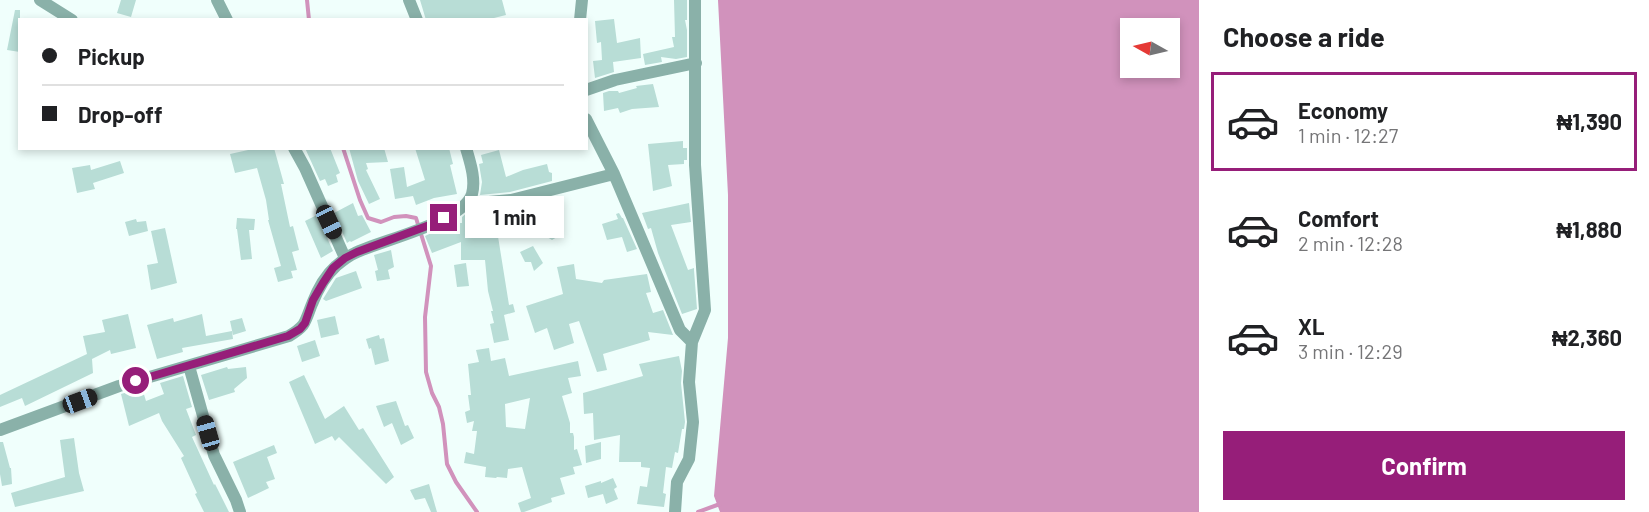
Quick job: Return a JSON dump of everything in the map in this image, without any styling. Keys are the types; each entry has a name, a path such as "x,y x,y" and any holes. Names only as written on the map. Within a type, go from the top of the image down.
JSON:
{"street":[{"path":"40,0 69,18"},
{"path":"217,0 226,18"},
{"path":"409,0 416,18"},
{"path":"580,18 582,0"},
{"path":"675,512 677,482 688,459 693,422 689,382 692,342 705,310 695,165 695,0"},
{"path":"588,89 615,80 696,63"},
{"path":"588,123 614,174 680,330 692,342"},
{"path":"295,150 345,258"},
{"path":"0,430 119,386 288,336 300,329 323,283 333,268 345,258 427,226 467,204 473,185 469,150"},
{"path":"467,204 511,200 614,174"},
{"path":"189,366 214,455 240,512"}],"shaded area":[{"path":"718,0 1199,0 1199,512 720,512 714,496 728,338 728,195"}],"building":[{"path":"121,0 136,0 131,17 117,13"},
{"path":"420,0 502,0 506,15 494,18 425,18"},
{"path":"674,0 687,0 687,20 685,20 687,57 676,59 661,57 662,62 645,65 643,54 674,47 672,37 675,37"},
{"path":"15,10 20,10 18,52 7,50"},
{"path":"614,19 617,43 640,38 641,58 613,62 614,72 595,78 593,61 602,60 601,42 597,43 595,21"},
{"path":"653,84 659,107 632,109 620,113 618,108 604,111 603,93 618,91 619,93 637,88 636,86"},
{"path":"683,141 683,148 687,148 687,160 684,160 684,164 668,165 672,186 653,191 648,144"},
{"path":"248,150 275,150 284,184 281,184 290,227 293,226 299,250 292,252 297,270 291,271 293,278 278,282 274,268 281,266 257,168 235,173 230,154"},
{"path":"306,150 331,150 340,173 336,175 338,182 328,186 325,179 320,181"},
{"path":"350,150 385,150 388,162 366,163 368,169 366,170 380,199 369,204 358,181"},
{"path":"416,150 450,150 453,164 450,165 457,194 434,198 416,205 413,196 395,199 390,169 404,167 407,187 425,180"},
{"path":"499,150 506,177 547,164 549,172 552,173 552,181 510,192 480,195 482,182 479,164 483,163 481,155"},
{"path":"120,161 124,173 93,183 95,189 77,193 72,168 90,165 91,170"},
{"path":"353,203 358,216 362,215 371,232 347,243 334,213"},
{"path":"689,203 691,222 671,225 688,270 694,268 697,309 682,314 658,253 651,228 648,229 642,213"},
{"path":"516,207 517,222 496,224 509,305 513,304 515,312 504,315 509,340 494,343 490,324 494,323 491,311 493,311 488,291 485,260 461,260 461,242 432,253 425,236 453,223 462,223 462,217 468,212"},
{"path":"549,210 558,220 560,231 552,240 535,221"},
{"path":"619,213 637,249 627,252 622,237 607,240 602,224 618,219 616,214"},
{"path":"317,215 333,251 321,258 305,221"},
{"path":"237,218 255,219 254,230 249,230 252,259 241,260 236,229"},
{"path":"136,219 137,222 146,221 148,231 129,236 125,222"},
{"path":"165,228 177,283 151,290 147,265 158,263 151,231"},
{"path":"533,246 543,263 534,271 531,262 525,262 520,252"},
{"path":"391,250 394,267 388,270 390,279 377,281 375,271 378,270 374,255"},
{"path":"466,263 469,286 457,287 454,265"},
{"path":"574,264 576,279 602,283 604,280 647,274 651,292 646,293 653,313 663,310 673,335 648,332 650,340 603,354 607,370 597,372 579,321 569,324 574,343 554,350 547,328 535,333 526,306 563,294 557,267"},
{"path":"356,271 362,288 326,301 323,299 336,278"},
{"path":"128,314 136,348 111,354 110,350 92,359 93,373 25,406 22,398 0,407 0,395 87,354 83,336 105,332 102,320"},
{"path":"202,314 206,336 232,331 233,339 182,348 183,352 157,359 147,325 173,318 174,322"},
{"path":"335,316 339,334 321,338 317,320"},
{"path":"242,318 246,331 233,335 230,321"},
{"path":"379,335 380,339 384,338 389,361 375,365 366,339"},
{"path":"315,340 320,356 302,362 297,346"},
{"path":"489,348 491,361 505,358 509,376 578,361 581,376 568,378 572,393 562,396 570,423 570,433 573,433 574,437 574,450 577,449 582,465 573,467 575,474 560,478 565,494 551,498 552,502 521,512 518,503 531,498 522,467 508,469 507,478 496,478 485,477 486,467 464,463 466,452 474,454 477,431 472,431 474,421 467,423 465,412 470,410 468,395 471,395 468,364 479,362 476,350","holes":["530,398 525,429 506,427 505,404"]},
{"path":"679,356 685,422 672,468 666,467 664,507 637,504 640,486 647,487 650,468 641,467 641,462 619,462 620,435 594,440 593,413 584,414 583,393 643,376 639,364"},
{"path":"227,367 228,369 246,367 247,378 234,389 235,392 209,400 201,375"},
{"path":"304,375 325,419 344,406 359,430 363,428 394,477 386,484 339,437 335,441 332,436 315,444 289,382"},
{"path":"183,376 192,407 186,409 196,435 192,437 229,512 204,512 181,458 184,456 159,413 129,426 121,394 142,388 146,401 164,394 160,383"},
{"path":"396,401 405,426 408,425 414,438 401,445 392,423 384,427 376,406"},
{"path":"74,438 84,491 15,507 11,493 65,477 60,440"},
{"path":"0,442 3,442 11,468 12,484 2,486 0,474"},
{"path":"601,442 601,459 586,463 585,446"},
{"path":"274,445 277,453 267,457 275,479 266,482 269,488 248,498 233,462"},
{"path":"613,478 617,487 614,489 618,499 606,504 603,494 588,498 585,486"},
{"path":"429,484 437,512 431,512 425,498 415,500 410,490"}],"waterway":[{"path":"307,0 309,18"},
{"path":"344,150 368,218 381,222 394,217 416,218 431,266 425,317 426,372 443,424 447,464 456,482 477,512"},
{"path":"698,512 720,504"}],"route":[{"path":"136,381 288,336 305,323 313,300 323,283 333,268 345,258 444,218"}]}
